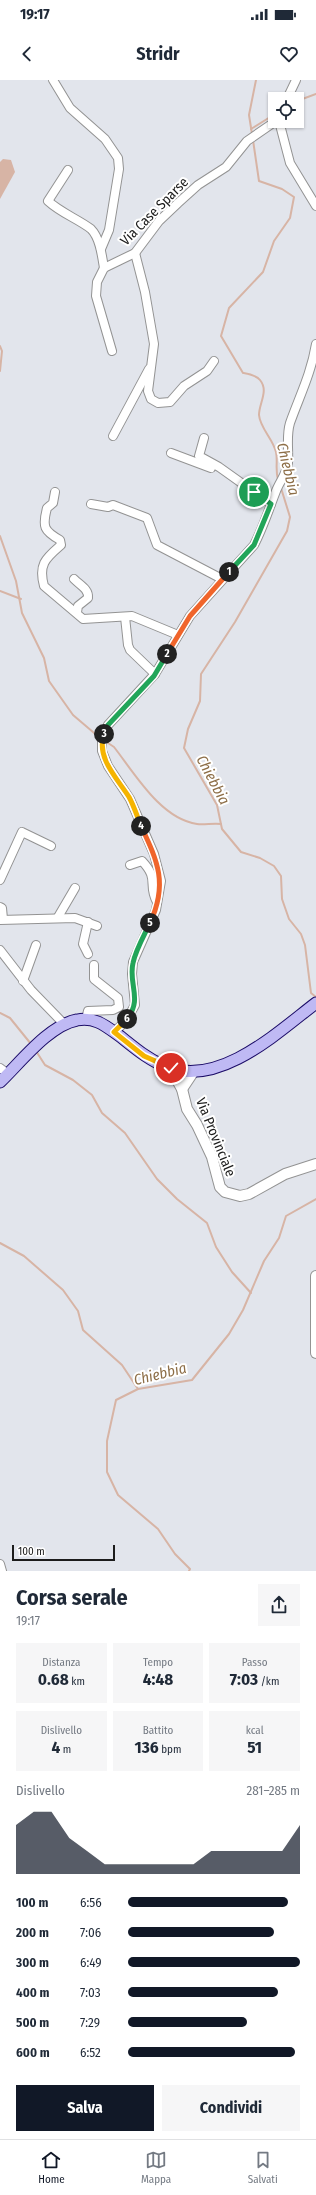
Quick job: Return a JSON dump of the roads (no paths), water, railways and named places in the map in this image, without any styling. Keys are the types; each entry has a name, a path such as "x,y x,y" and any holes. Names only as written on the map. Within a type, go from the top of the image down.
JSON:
{"main road":[{"path":"3,1075 64,1024 86,1019 101,1023 144,1056 171,1068 194,1071 220,1067 235,1061 265,1041 316,1003"}],"street":[{"path":"53,80 70,108 105,139 118,158 119,169 109,230 101,249"},
{"path":"290,92 296,80"},
{"name":"Via Case Sparse","path":"104,268 135,253 159,221 198,185 226,167 247,141 268,126"},
{"path":"281,128 290,163 316,206"},
{"path":"68,170 48,201 59,211 92,230 101,249 104,268 97,282 96,296 112,351"},
{"path":"135,253 145,292 154,344 148,391 151,399 155,402 166,404 184,386 207,371 214,361"},
{"path":"114,1032 126,1021 135,1006 132,974 133,962 156,910 161,881 154,854 130,799 108,766 102,751 104,734 108,725 155,674 190,616 254,545 277,488 282,480 288,462 288,438 290,424 310,374 316,344"},
{"path":"113,436 151,363"},
{"path":"204,438 199,456 219,467 228,475 271,504"},
{"path":"171,453 228,475"},
{"path":"55,492 53,503 47,508 44,526 48,533 60,540 61,545 44,561 42,580 44,586 77,612 83,619 125,617 141,619 178,635"},
{"path":"90,504 108,507 113,505 147,518 157,545 222,579"},
{"path":"74,579 88,592 89,596 78,606 77,612"},
{"path":"125,617 128,645 130,650 155,674"},
{"path":"0,880 22,832 51,846"},
{"path":"130,866 142,861 150,870 153,877 153,895 157,902"},
{"path":"58,918 75,888"},
{"path":"0,906 2,908 2,920 75,918 97,926"},
{"path":"88,922 83,944 88,954"},
{"path":"23,981 36,945"},
{"path":"0,950 23,981 64,1024"},
{"path":"86,1019 88,1011 113,1010 119,1007 118,998 94,979 94,965"},
{"name":"Via Provinciale","path":"171,1068 182,1089 187,1109 197,1125 212,1157 216,1176 225,1192 240,1196 249,1194 285,1174 316,1164"},
{"name":"Via Provinciale","path":"182,1089 194,1071"},
{"path":"316,1276 316,1353"},
{"path":"0,1564 2,1571"}],"waterway":[{"name":"Chiebbia","path":"252,134 249,115 256,80"},
{"path":"304,98 316,94"},
{"path":"251,129 268,118"},
{"name":"Chiebbia","path":"253,140 259,181 282,189 294,197 290,218 274,241 263,272 229,308 221,336 243,373 256,377 263,384 264,393 259,415 276,452 278,480"},
{"path":"0,346 2,351 0,371"},
{"name":"Chiebbia","path":"281,488 290,517 287,531 235,622 201,674 200,701 188,729 184,748 217,805 222,829 241,852 260,858 274,866 281,876 282,899 289,919 301,934 305,945 311,993 316,997"},
{"path":"0,536 16,581 22,613 44,658 49,681 73,715 100,738"},
{"path":"0,591 21,599"},
{"path":"105,741 114,747 140,782 160,805 172,814 197,824 221,824"},
{"path":"0,1013 10,1018 31,1044"},
{"path":"36,1051 45,1065 73,1080 92,1095 102,1113 125,1133 157,1179 177,1199 207,1223 216,1247 232,1272 251,1293"},
{"name":"Chiebbia","path":"189,1571 190,1569 175,1554 158,1529 118,1495 107,1472 107,1441 116,1400 138,1389 192,1380 229,1334 243,1310 264,1261 279,1238 286,1216 316,1199"},
{"path":"0,1243 24,1256 63,1290 78,1311 83,1330 122,1365 138,1389"}]}
